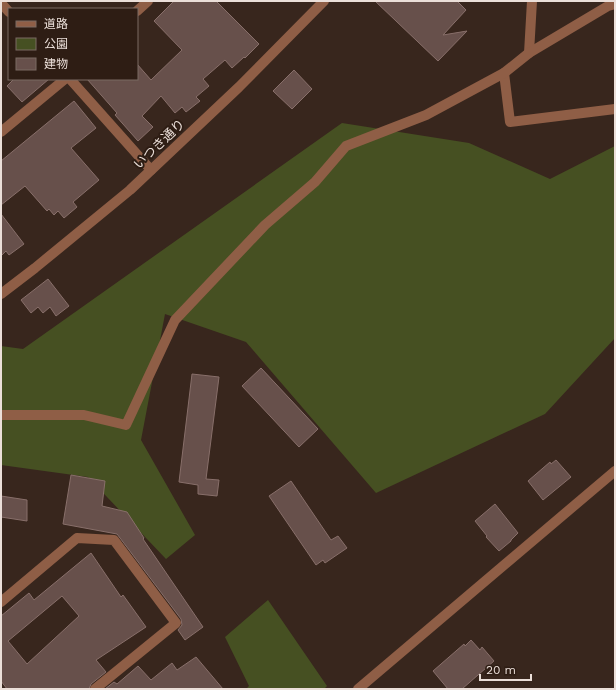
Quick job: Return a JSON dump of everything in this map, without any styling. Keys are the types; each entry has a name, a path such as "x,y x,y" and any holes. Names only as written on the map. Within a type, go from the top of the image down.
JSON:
{"street":[{"path":"138,10 148,1"},
{"name":"いつき通り","path":"1,294 130,190 239,86 324,1"},
{"path":"529,53 532,1"},
{"path":"1,415 84,415 126,425 175,320 265,225 315,182 346,146 426,115 504,73 529,53 608,6 615,4"},
{"path":"504,73 510,122 615,109"},
{"path":"1,132 64,80"},
{"path":"71,80 151,170"},
{"path":"358,689 615,471"},
{"path":"1,602 77,538 114,540 176,623 95,689"}],"green space":[{"path":"342,123 469,143 550,179 615,146 615,338 545,414 376,493 246,342 165,314 141,440 195,535 166,559 88,477 1,465 1,346 23,349"},
{"path":"268,600 327,686 324,689 246,689 249,686 225,637"}],"building":[{"path":"174,1 216,1 259,44 232,68 225,60 203,79 209,86 196,97 200,101 186,112 182,107 175,113 161,96 142,116 153,127 138,141 115,115 117,113 88,80 138,80 138,65 151,80 182,50 154,21"},
{"path":"375,1 457,1 466,10 443,35 467,31 438,61"},
{"path":"294,70 312,89 292,109 273,91"},
{"path":"13,80 48,80 22,102 7,86"},
{"path":"74,101 96,128 71,148 99,180 73,202 77,207 64,218 58,211 54,215 49,209 47,211 25,186 1,205 1,161"},
{"path":"1,214 24,244 9,255 6,251 1,256"},
{"path":"48,279 69,306 56,316 50,307 43,313 38,307 31,313 21,300"},
{"path":"261,368 318,429 299,447 242,386"},
{"path":"192,374 219,377 206,479 219,480 217,496 198,494 198,485 179,482"},
{"path":"556,460 571,477 543,500 528,481 550,462 551,464"},
{"path":"71,475 105,481 102,506 127,512 144,538 143,539 203,627 185,640 178,630 182,625 181,619 117,534 63,524"},
{"path":"291,481 331,540 338,536 347,548 325,563 323,560 316,565 269,496"},
{"path":"1,496 27,500 27,521 1,517"},
{"path":"495,504 518,533 499,551 486,537 487,536 475,521"},
{"path":"91,553 121,597 123,595 146,627 96,660 106,672 91,684 89,689 7,689 1,681 1,616 29,593 34,600","holes":["62,596 79,616 27,664 8,641"]},
{"path":"471,640 480,650 482,647 494,661 462,689 448,689 433,671 464,644 465,646"},
{"path":"196,657 223,689 105,689 114,682 117,684 138,666 151,680 172,663 177,670"}]}
